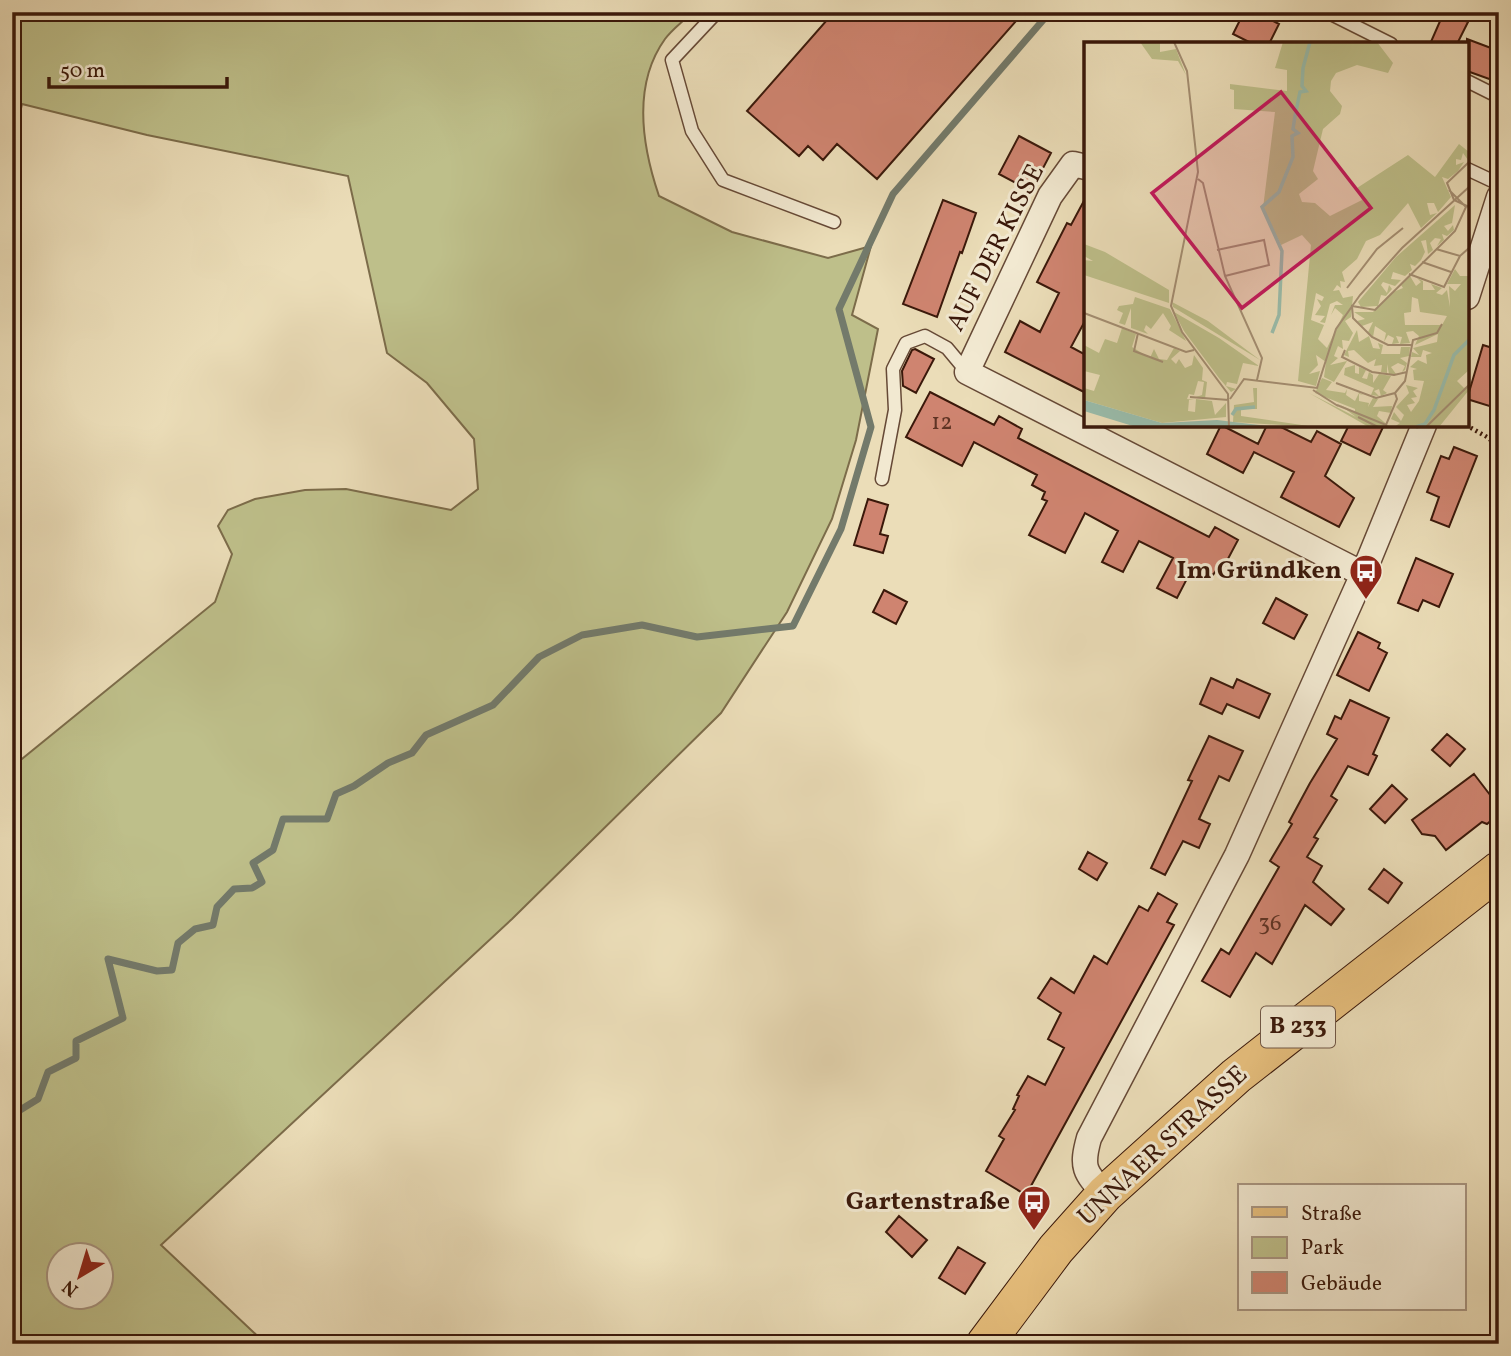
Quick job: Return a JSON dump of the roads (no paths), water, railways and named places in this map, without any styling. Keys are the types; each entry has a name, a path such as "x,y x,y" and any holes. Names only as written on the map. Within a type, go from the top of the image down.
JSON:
{"main road":[{"name":"UNNAER STRASSE","path":"985,1344 1056,1249 1105,1194 1236,1076 1499,870"}],"street":[{"name":"AUF DER KISSE","path":"967,372 1050,196 1073,164 1084,167"},
{"path":"1469,291 1499,197"},
{"path":"967,372 1363,574"},
{"path":"1105,1194 1086,1175 1083,1158 1088,1138 1237,855 1363,574 1423,427"}],"lane":[{"path":"717,12 672,60 692,131 723,180 834,222"},
{"path":"1327,12 1387,42"},
{"path":"1469,82 1499,97"},
{"path":"1469,170 1499,184"},
{"path":"882,479 895,410 893,369 906,343 925,336 947,348 967,372"}],"waterway":[{"path":"12,1115 38,1099 48,1072 76,1058 76,1041 123,1018 108,959 157,971 172,970 178,943 195,929 213,925 217,907 234,889 252,888 262,882 253,863 273,850 283,819 327,819 336,794 354,786 388,763 412,753 426,735 493,705 539,657 582,635 642,625 697,637 793,626 841,529 871,427 839,309 893,194 1050,12"}],"place":[{"name":"Im Gründken","path":"1366,601"},
{"name":"Gartenstraße","path":"1034,1232"}]}
